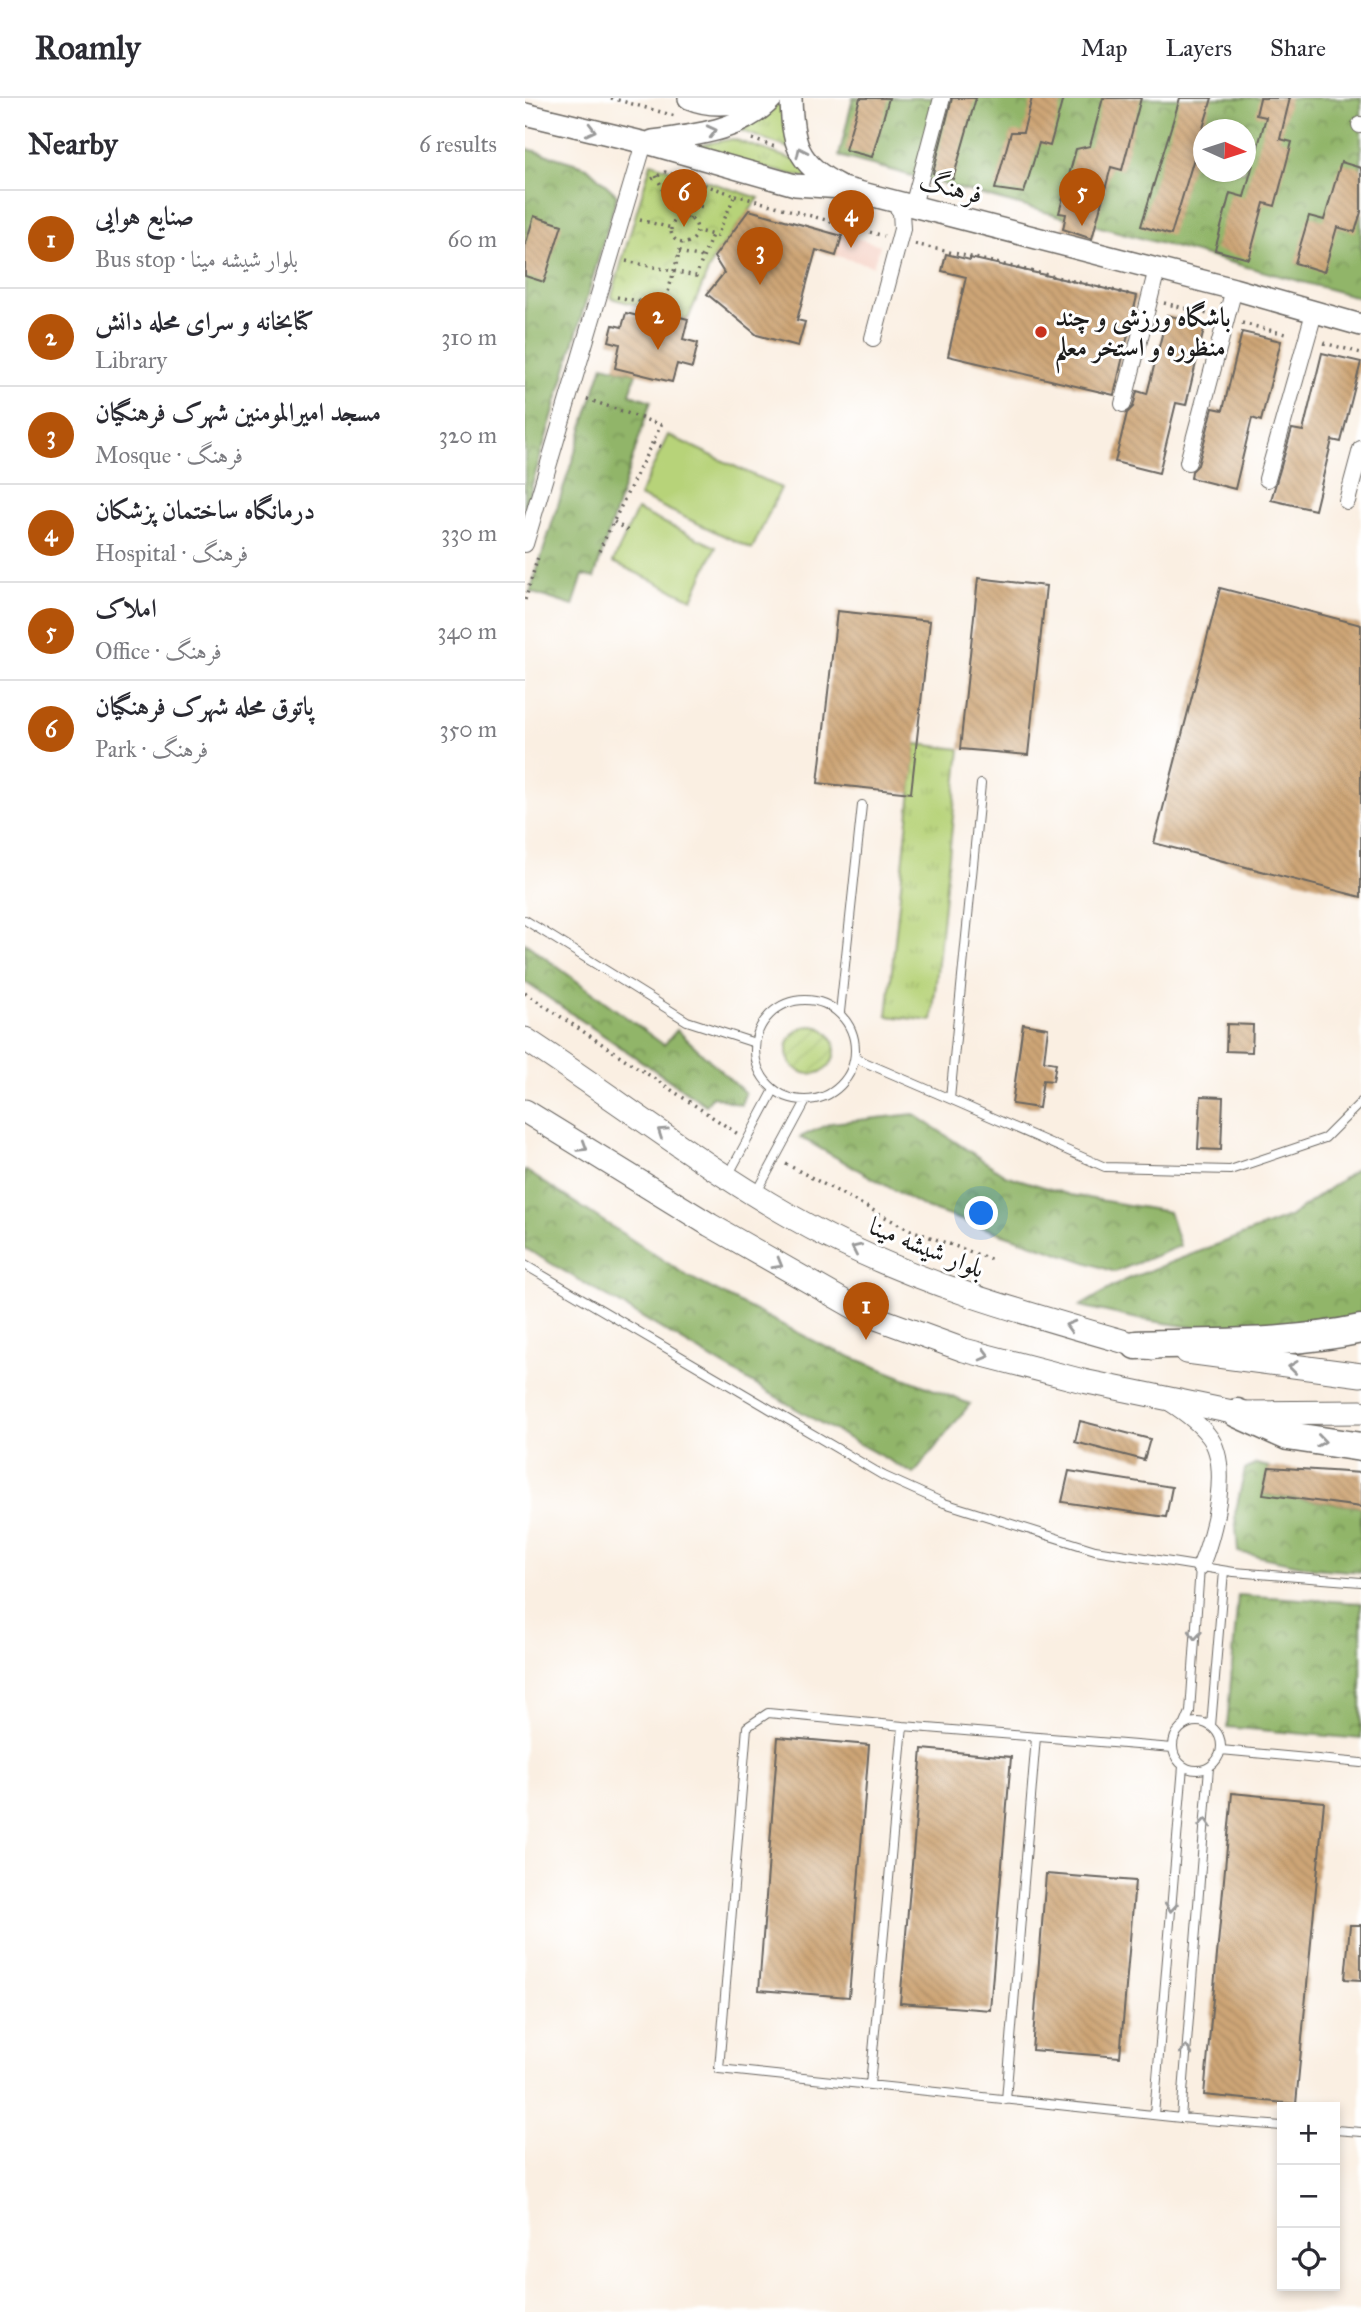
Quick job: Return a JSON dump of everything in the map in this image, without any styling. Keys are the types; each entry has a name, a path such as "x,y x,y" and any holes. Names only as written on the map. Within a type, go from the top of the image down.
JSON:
{"highway":[{"path":"1136,1345 1274,1342 1324,1337 1361,1329"},
{"path":"1237,1413 1288,1436 1361,1447"}],"main road":[{"name":"بلوار شیشه مینا","path":"525,1039 756,1195 827,1236 915,1276 1025,1314 1136,1345 1361,1375"},
{"path":"525,1111 710,1225 868,1315 964,1350 1083,1381 1237,1413 1361,1412"}],"street":[{"path":"689,98 715,104 736,103 753,98"},
{"path":"525,544 644,143 697,135 726,127 748,117 772,98"},
{"path":"791,98 795,136 804,160 821,177 842,188"},
{"path":"873,338 899,240 903,204 942,98"},
{"name":"فرهنگ","path":"533,110 795,185 842,188 1234,289 1361,325"},
{"path":"1123,404 1157,269"},
{"path":"1188,462 1234,289"},
{"path":"1267,479 1314,313"},
{"path":"1346,501 1361,449"},
{"path":"1160,1396 1187,1415 1210,1437 1221,1471 1209,1547 1200,1567"}],"lane":[{"path":"950,1100 981,784"},
{"path":"839,1012 862,805"},
{"path":"525,920 687,1021 755,1043"},
{"path":"797,1000 812,1000 827,1004 839,1012 849,1024 855,1041 855,1059 850,1075 839,1088 824,1098 806,1101 789,1098 774,1090 762,1077 755,1061 755,1043 761,1026 770,1014 782,1005 797,1000"},
{"path":"855,1059 1105,1167 1230,1170 1325,1138 1361,1102"},
{"path":"727,1177 774,1090"},
{"path":"756,1195 806,1101"},
{"path":"525,1265 884,1476 944,1503 1095,1550 1224,1570 1361,1582"},
{"path":"1185,1724 1199,1721 1211,1726 1220,1737 1221,1751 1215,1763 1209,1767 1196,1770 1183,1766 1177,1761 1173,1748 1175,1734 1185,1724 1190,1712 1200,1567"},
{"path":"1211,1726 1224,1570"},
{"path":"1173,1748 768,1713 747,1727 719,2069 1181,2118 1277,2126"},
{"path":"870,2085 903,1726"},
{"path":"1006,2100 1036,1737"},
{"path":"1221,1751 1361,1763"},
{"path":"1154,2115 1183,1766"},
{"path":"1181,2118 1209,1767"},
{"path":"1340,2130 1361,2132"}],"path":[{"path":"611,98 687,120"},
{"path":"743,135 787,151"},
{"path":"649,180 665,172 734,195 899,240 1361,353"},
{"path":"656,176 679,219"},
{"path":"689,219 699,183"},
{"path":"698,232 717,236 734,195"},
{"path":"693,205 704,207"},
{"path":"672,228 675,239 682,243 693,240 698,232 696,224 689,219 679,219"},
{"path":"672,228 679,219"},
{"path":"635,230 638,220 672,228"},
{"path":"626,261 696,276 712,235"},
{"path":"618,289 615,296 664,306 682,243"},
{"path":"623,271 629,251"},
{"path":"679,252 703,257"},
{"path":"585,399 661,425 597,555"},
{"path":"653,443 662,447"},
{"path":"614,522 628,531"}],"shaded area":[{"path":"829,230 880,245 873,266 823,252"}],"green space":[{"path":"781,98 791,149 742,131"},
{"path":"853,98 1361,98 1361,298 839,156"},
{"path":"733,139 794,160 824,182 679,148"},
{"path":"525,148 587,167 617,195 525,509"},
{"path":"651,163 759,198 714,257 688,319 611,298"},
{"path":"603,365 636,373 630,394 651,401 594,578 583,575 573,606 530,592"},
{"path":"668,435 781,488 752,549 639,496"},
{"path":"637,510 716,547 692,599 613,562"},
{"path":"916,744 960,749 932,1021 887,1016"},
{"path":"525,943 664,1045 677,1030 745,1093 741,1105 712,1096 706,1105 525,982"},
{"path":"811,1026 828,1033 835,1050 828,1067 811,1074 794,1067 787,1050 794,1033"},
{"path":"914,1114 1005,1175 1070,1195 1169,1212 1180,1246 1115,1272 926,1208 800,1137 831,1123"},
{"path":"1361,1166 1361,1321 1232,1333 1138,1319 1080,1306 1125,1280 1289,1217"},
{"path":"525,1170 689,1277 826,1347 970,1404 914,1474 815,1420 525,1248"},
{"path":"1256,1464 1269,1467 1263,1494 1361,1507 1361,1572 1314,1568 1238,1552 1235,1514 1245,1470"},
{"path":"1238,1595 1361,1603 1361,1739 1227,1727"}],"building":[{"path":"860,98 889,98 872,157 845,150"},
{"path":"952,98 976,98 953,179 933,173"},
{"path":"1032,98 1063,98 1050,146 1039,143 1024,193 995,189 1011,132 1023,132"},
{"path":"1103,98 1141,98 1122,170 1111,167 1092,239 1063,229 1066,214 1059,213 1076,149 1090,146"},
{"path":"1180,98 1212,98 1206,119 1193,119 1193,161 1171,235 1141,226"},
{"path":"1260,98 1290,98 1280,139 1292,142 1275,206 1264,203 1249,259 1215,250 1230,193 1244,197 1248,182 1256,182 1256,153 1266,117 1256,115"},
{"path":"1341,162 1361,168 1361,212 1355,232 1337,227 1324,272 1295,263 1309,216 1324,220"},
{"path":"749,210 842,236 836,256 816,250 797,320 805,322 798,346 757,335 707,294 724,273 714,257"},
{"path":"534,216 562,225 544,282 525,276 525,246"},
{"name":"باشگاه ورزشی و چند منظوره و استخر معلم","path":"946,254 1137,296 1114,395 948,356 966,277 942,271"},
{"path":"640,307 688,319 683,339 698,343 692,368 677,364 672,382 615,368 620,344 609,341 613,325 622,327 626,313 638,316"},
{"path":"1167,315 1205,325 1186,405 1176,403 1159,473 1115,462 1127,413 1133,407 1137,391 1147,394"},
{"path":"1242,332 1281,341 1261,421 1252,418 1235,489 1191,478 1192,471 1198,465 1213,408 1223,410"},
{"path":"1322,353 1361,362 1341,442 1332,440 1315,510 1271,500 1292,429 1303,431"},
{"path":"978,578 1046,586 1028,755 960,749"},
{"path":"1220,588 1361,625 1361,897 1154,843"},
{"path":"837,611 930,621 911,793 818,783"},
{"path":"1023,1024 1048,1028 1044,1061 1056,1063 1053,1081 1043,1080 1039,1108 1012,1104"},
{"path":"1227,1024 1253,1025 1252,1052 1226,1051"},
{"path":"1201,1096 1223,1097 1221,1150 1198,1149"},
{"path":"1080,1421 1150,1439 1144,1460 1075,1442"},
{"path":"1269,1467 1361,1473 1361,1507 1263,1494"},
{"path":"1069,1471 1172,1487 1166,1517 1062,1502"},
{"path":"778,1737 869,1745 849,1997 759,1990"},
{"path":"922,1749 1011,1757 990,2010 900,2003"},
{"path":"1232,1793 1324,1802 1296,2102 1204,2095"},
{"path":"1046,1874 1135,1881 1120,2057 1032,2050"},
{"path":"1350,1925 1361,1925 1361,1980 1345,1979"}],"place":[{"name":"املاک","path":"1082,226"},
{"name":"پاتوق محله شهرک فرهنگیان","path":"684,227"},
{"name":"درمانگاه ساختمان پزشکان","path":"851,248"},
{"name":"مسجد امیرالمومنین شهرک فرهنگیان","path":"760,285"},
{"name":"باشگاه ورزشی و چند منظوره و استخر معلم","path":"1041,332"},
{"name":"کتابخانه و سرای محله دانش","path":"658,350"},
{"name":"صنایع هوایی","path":"866,1340"}]}
